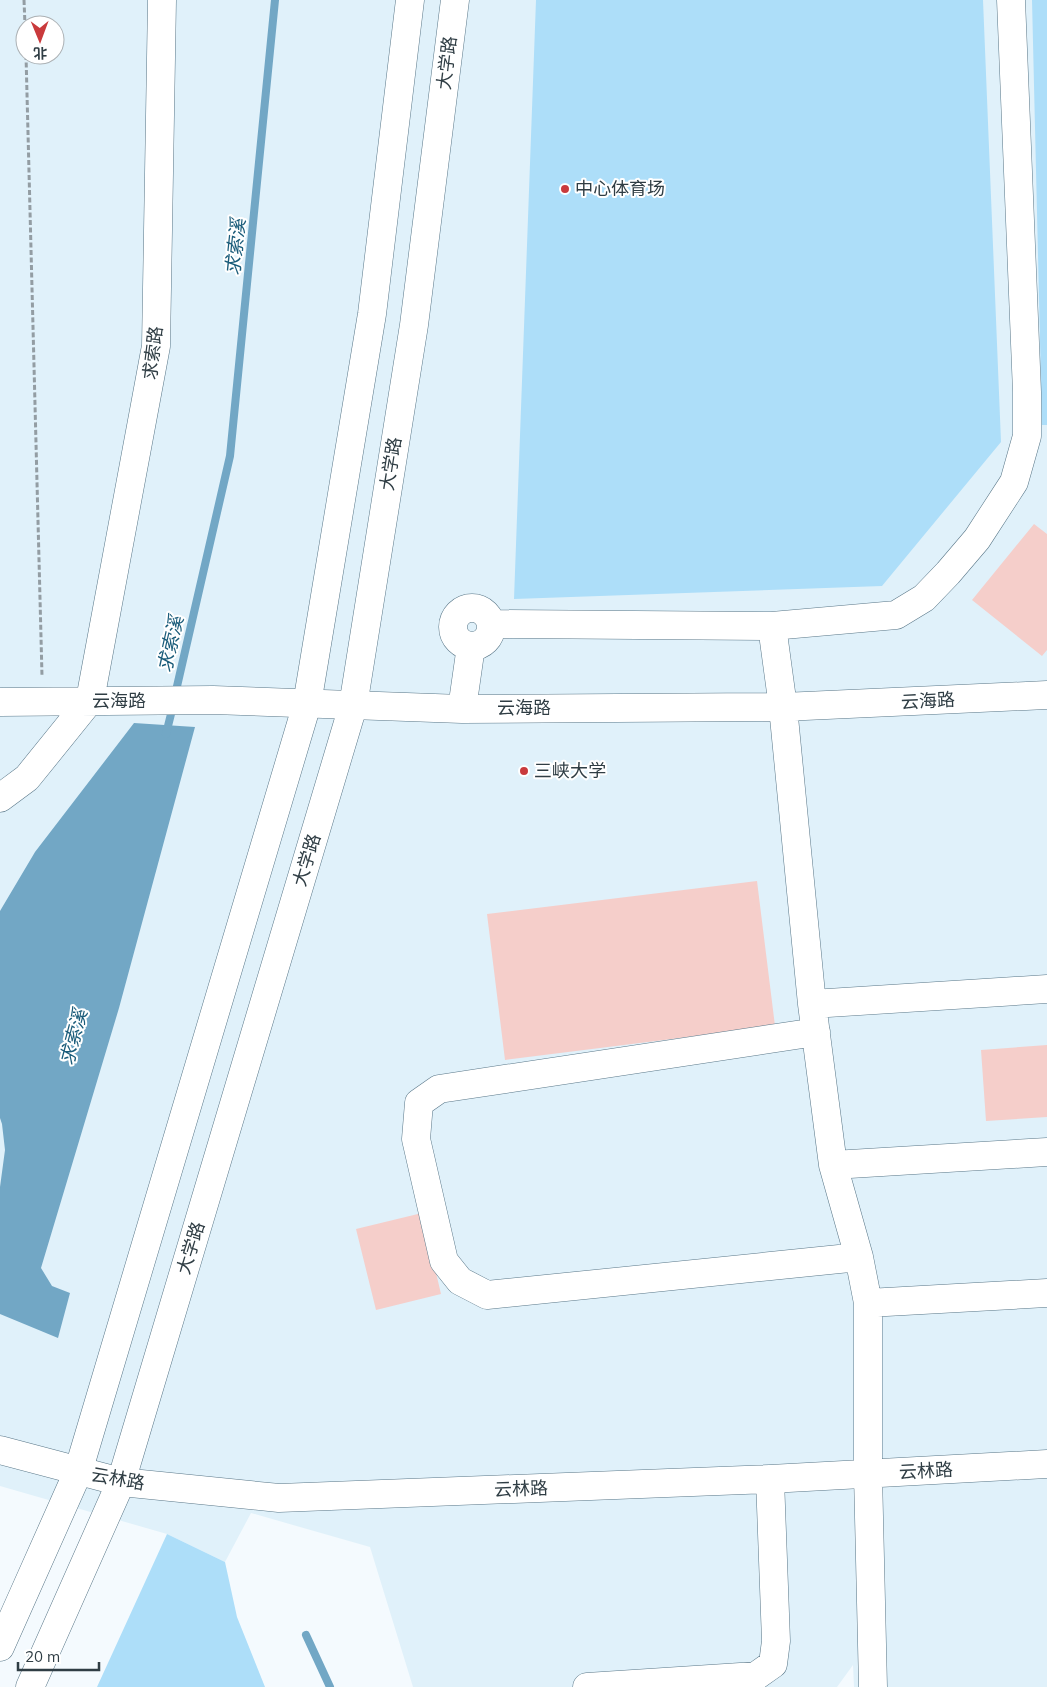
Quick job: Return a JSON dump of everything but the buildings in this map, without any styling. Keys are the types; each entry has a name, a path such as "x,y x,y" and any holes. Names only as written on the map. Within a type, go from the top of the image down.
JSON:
{"main road":[{"name":"求索路","path":"90,700 156,346 162,0"},
{"path":"0,1647 78,1472 307,704 372,314 410,0"},
{"name":"大学路","path":"30,1687 121,1482 353,706 414,325 455,0"},
{"path":"462,709 471,646 483,644 490,635 492,624 772,626 896,615 924,598 948,574 977,539 1014,482 1027,436 1027,392 1011,0"},
{"path":"772,626 812,1004 833,1165 859,1258 868,1303 868,1474 873,1687"},
{"name":"云海路","path":"0,702 213,700 462,709 782,707 1047,695"},
{"path":"0,798 27,778 90,700"},
{"path":"812,1004 1047,988"},
{"path":"816,1032 439,1089 419,1102 416,1138 444,1261 460,1281 487,1296 859,1258"},
{"path":"833,1165 1047,1152"},
{"path":"868,1303 1047,1293"},
{"name":"云林路","path":"0,1450 121,1482 279,1498 770,1479 1047,1464"},
{"path":"587,1687 756,1676 773,1664 776,1641 770,1479"}],"path":[{"path":"24,0 25,15"},
{"path":"26,65 43,701"}],"shaded area":[{"name":"三峡大学","path":"0,0 1047,0 1047,1687 854,1687 853,1665 837,1687 413,1687 370,1547 251,1513 225,1562 167,1534 0,1486"},
{"path":"536,0 983,0 1001,442 882,586 514,599"},
{"path":"1032,0 1047,0 1047,425 1042,425"},
{"path":"167,1534 225,1562 237,1617 265,1687 97,1687"}],"water":[{"path":"134,723 195,727 119,1008 41,1268 52,1286 70,1293 58,1338 0,1314 0,1187 5,1150 0,1118 0,911 35,852"}],"waterway":[{"name":"求索溪","path":"175,695 230,456 275,0"},
{"name":"求索溪","path":"166,734 173,706"},
{"path":"306,1635 330,1687"}],"place":[{"name":"中心体育场","path":"565,189"},
{"name":"三峡大学","path":"524,771"}]}
